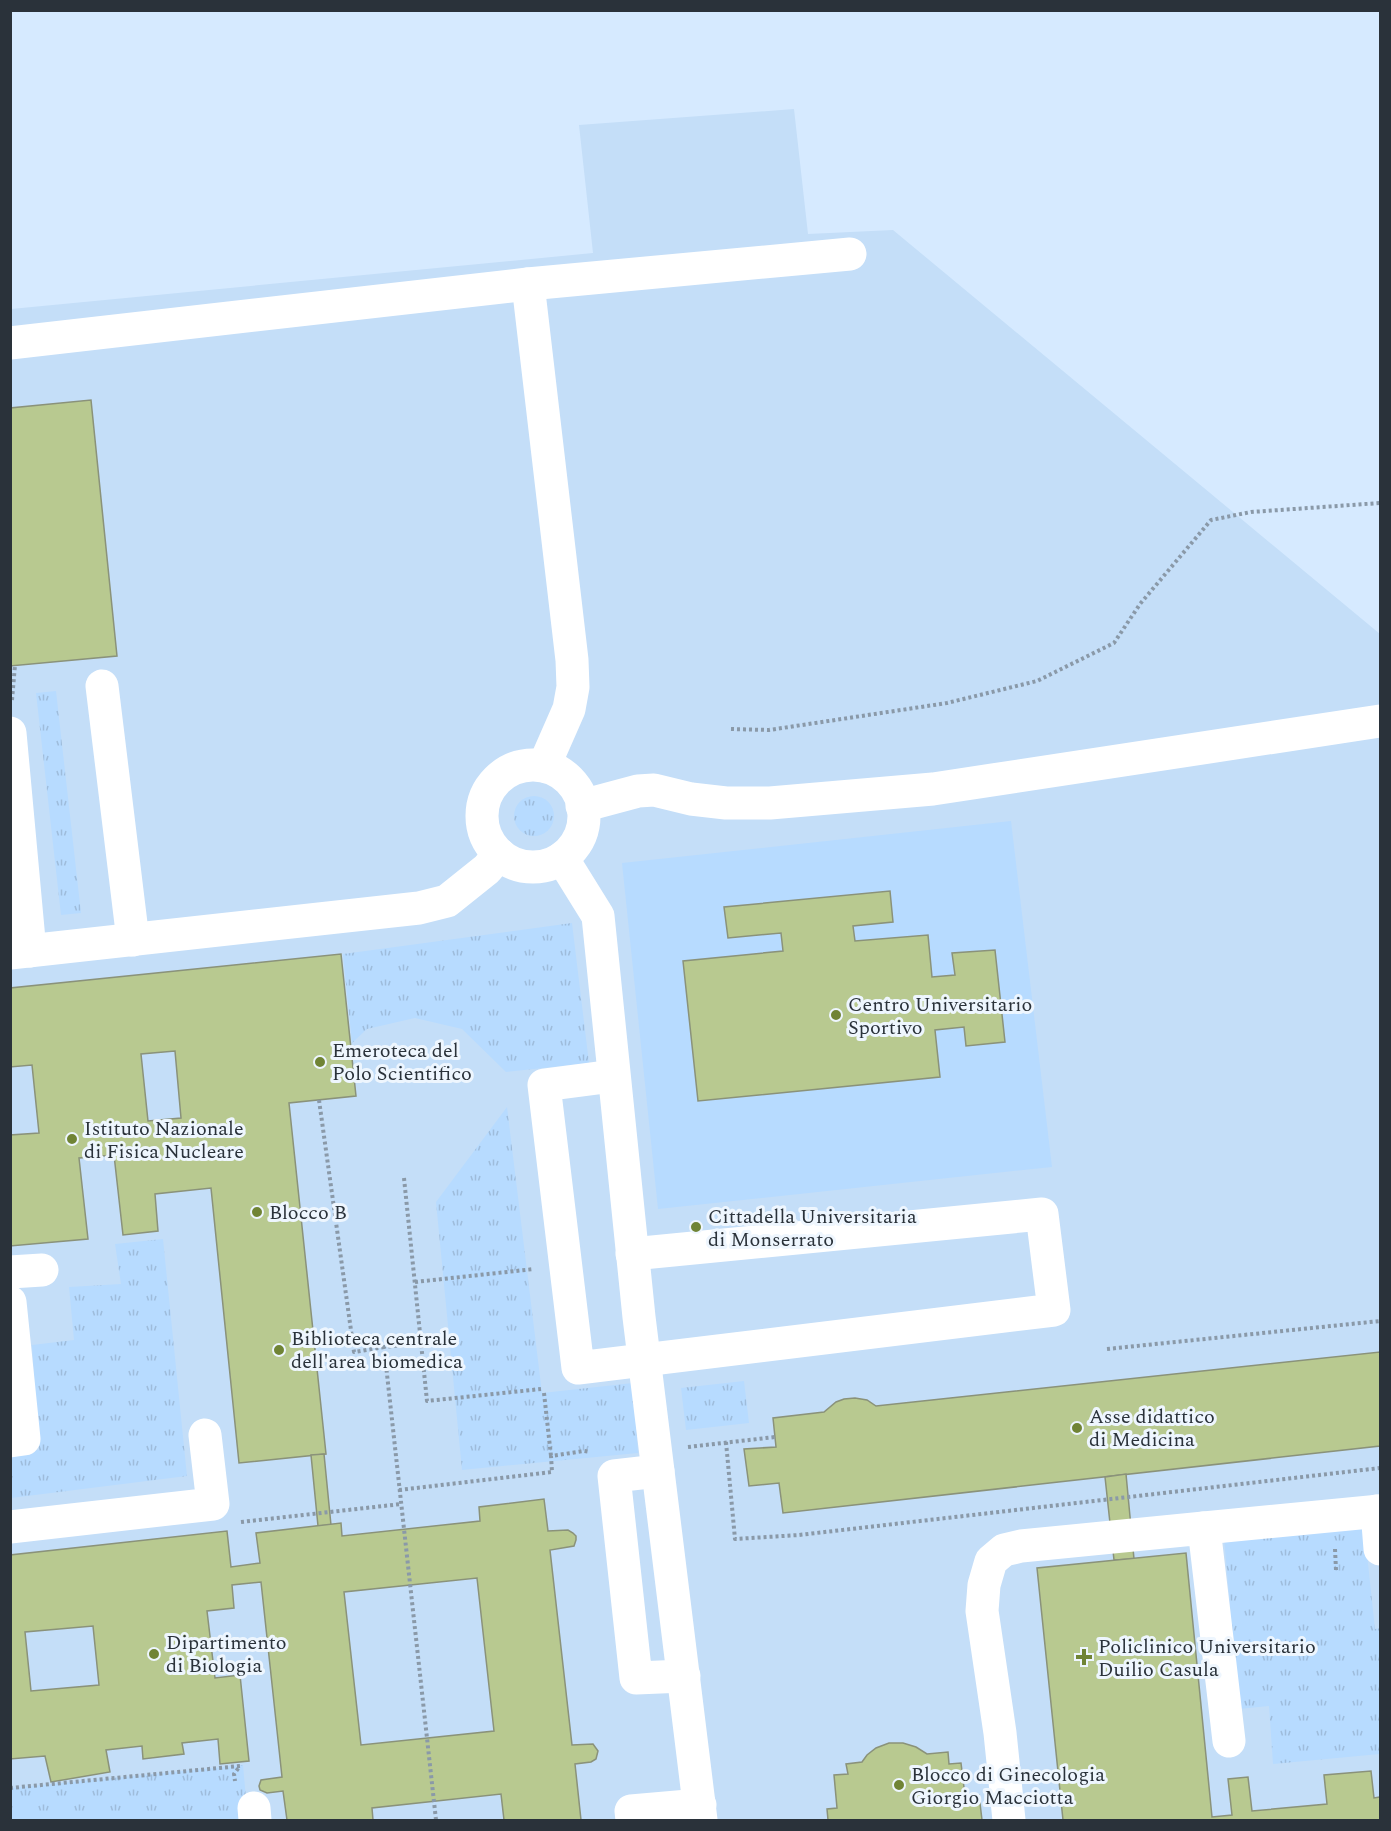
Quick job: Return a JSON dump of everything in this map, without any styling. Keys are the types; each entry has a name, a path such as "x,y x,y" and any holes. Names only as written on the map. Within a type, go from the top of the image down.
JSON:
{"lane":[{"path":"10,344 528,284 850,254"},
{"path":"528,284 572,660 573,687 569,709 544,766"},
{"path":"102,686 133,940"},
{"path":"582,806 638,791 654,790 691,799 770,803 933,789 1380,721"},
{"path":"10,733 20,952 427,907 447,901 487,869 499,854"},
{"path":"527,765 544,766 560,772 572,783 581,798 582,806 584,814 582,831 574,846 562,858 546,865 530,866 513,863 499,854 489,841 483,825 482,808 487,792 497,779 511,769 527,765"},
{"path":"562,858 598,916 632,1254 700,1813 631,1811 632,1821"},
{"path":"613,1077 544,1085 578,1368 1054,1310 1042,1214 632,1254"},
{"path":"10,1302 24,1439 10,1440"},
{"path":"10,1527 213,1504 205,1435"},
{"path":"658,1471 614,1476 636,1678 684,1676"},
{"path":"1009,1821 1000,1733 982,1611 984,1585 991,1561 1004,1550 1021,1546 1379,1511 1380,1549"},
{"path":"1204,1528 1229,1741"}],"path":[{"path":"731,729 769,730 936,705 1037,681 1114,643 1140,604 1211,520 1251,512 1380,503"},
{"path":"10,710 15,665"},
{"path":"319,1100 354,1352 421,1343"},
{"path":"399,1490 552,1472 543,1391 427,1401 404,1178"},
{"path":"415,1282 566,1265"},
{"path":"1107,1349 1380,1321"},
{"path":"384,1347 436,1821"},
{"path":"681,1448 775,1437"},
{"path":"726,1442 735,1539 799,1535 1380,1468"},
{"path":"551,1456 584,1451 594,1453"},
{"path":"241,1522 401,1504"},
{"path":"10,1788 240,1766 234,1774 235,1782 240,1786 251,1788 254,1814"}],"shaded area":[{"name":"Cittadella Universitaria di Monserrato","path":"794,109 808,234 893,230 1380,634 1380,1820 11,1820 11,309 593,253 579,125"}],"green space":[{"path":"56,691 81,913 61,915 36,693"},
{"path":"534,796 548,802 554,816 548,830 534,836 520,830 514,816 520,802"},
{"name":"Centro Universitario Sportivo","path":"1011,821 1052,1167 658,1209 622,863"},
{"path":"572,923 589,1063 506,1072 462,1029 415,1018 367,1029 352,1043 343,954"},
{"path":"507,1107 542,1393 633,1383 638,1453 462,1470 436,1202"},
{"path":"163,1239 187,1476 11,1498 10,1453 39,1450 32,1345 74,1340 69,1287 121,1284 115,1244"},
{"path":"744,1381 749,1423 686,1430 681,1388"},
{"path":"1364,1526 1375,1629 1380,1628 1380,1754 1273,1764 1269,1706 1239,1709 1224,1538"},
{"path":"243,1765 248,1820 11,1820 11,1788"}],"building":[{"path":"91,400 117,656 10,666 10,408"},
{"path":"890,891 893,922 853,926 855,941 928,935 932,977 955,975 952,953 995,950 1005,1042 966,1046 964,1027 935,1030 940,1077 698,1101 683,961 783,951 781,933 728,938 724,907"},
{"name":"Blocco B","path":"341,954 356,1096 289,1103 326,1454 239,1463 211,1188 155,1194 158,1231 123,1235 114,1155 79,1158 88,1239 10,1246 10,1135 39,1133 32,1065 10,1067 10,988","holes":["175,1051 181,1118 148,1121 141,1054"]},
{"name":"Asse didattico di Medicina","path":"1380,1352 1380,1446 783,1513 779,1483 749,1486 744,1449 776,1447 773,1418 824,1412 836,1402 844,1399 867,1400 876,1406"},
{"path":"324,1454 331,1525 318,1526 311,1455"},
{"path":"1126,1474 1134,1559 1114,1560 1105,1477"},
{"name":"Dipartimento di Biologia","path":"544,1499 548,1531 568,1530 576,1536 574,1546 550,1550 572,1745 593,1744 598,1751 596,1759 591,1762 575,1764 581,1820 504,1820 501,1794 372,1808 373,1820 287,1820 283,1791 267,1793 260,1790 259,1786 261,1780 282,1777 261,1582 232,1585 234,1608 207,1611 215,1678 240,1675 249,1761 220,1764 218,1739 182,1743 184,1754 143,1759 142,1746 106,1750 110,1772 51,1782 45,1756 10,1759 10,1555 227,1531 231,1567 260,1563 256,1533 341,1523 342,1536 480,1521 479,1507","holes":["477,1578 494,1731 361,1745 344,1592","93,1626 99,1685 31,1691 25,1632"]},
{"path":"1186,1553 1212,1817 1232,1815 1228,1779 1248,1777 1252,1811 1327,1804 1324,1775 1371,1771 1374,1798 1380,1797 1380,1820 1063,1820 1037,1568"},
{"name":"Blocco di Ginecologia Giorgio Macciotta","path":"889,1743 903,1743 927,1754 948,1752 949,1764 961,1763 965,1796 979,1795 982,1820 828,1820 827,1809 837,1808 834,1775 848,1774 846,1764 862,1762 876,1748"}],"place":[{"name":"Centro Universitario Sportivo","path":"836,1015"},
{"name":"Emeroteca del Polo Scientifico","path":"320,1062"},
{"name":"Istituto Nazionale di Fisica Nucleare","path":"72,1139"},
{"name":"Blocco B","path":"257,1212"},
{"name":"Cittadella Universitaria di Monserrato","path":"696,1227"},
{"name":"Biblioteca centrale dell'area biomedica","path":"279,1350"},
{"name":"Asse didattico di Medicina","path":"1077,1428"},
{"name":"Dipartimento di Biologia","path":"154,1654"},
{"name":"Policlinico Universitario Duilio Casula","path":"1084,1657"},
{"name":"Blocco di Ginecologia Giorgio Macciotta","path":"899,1785"}]}
